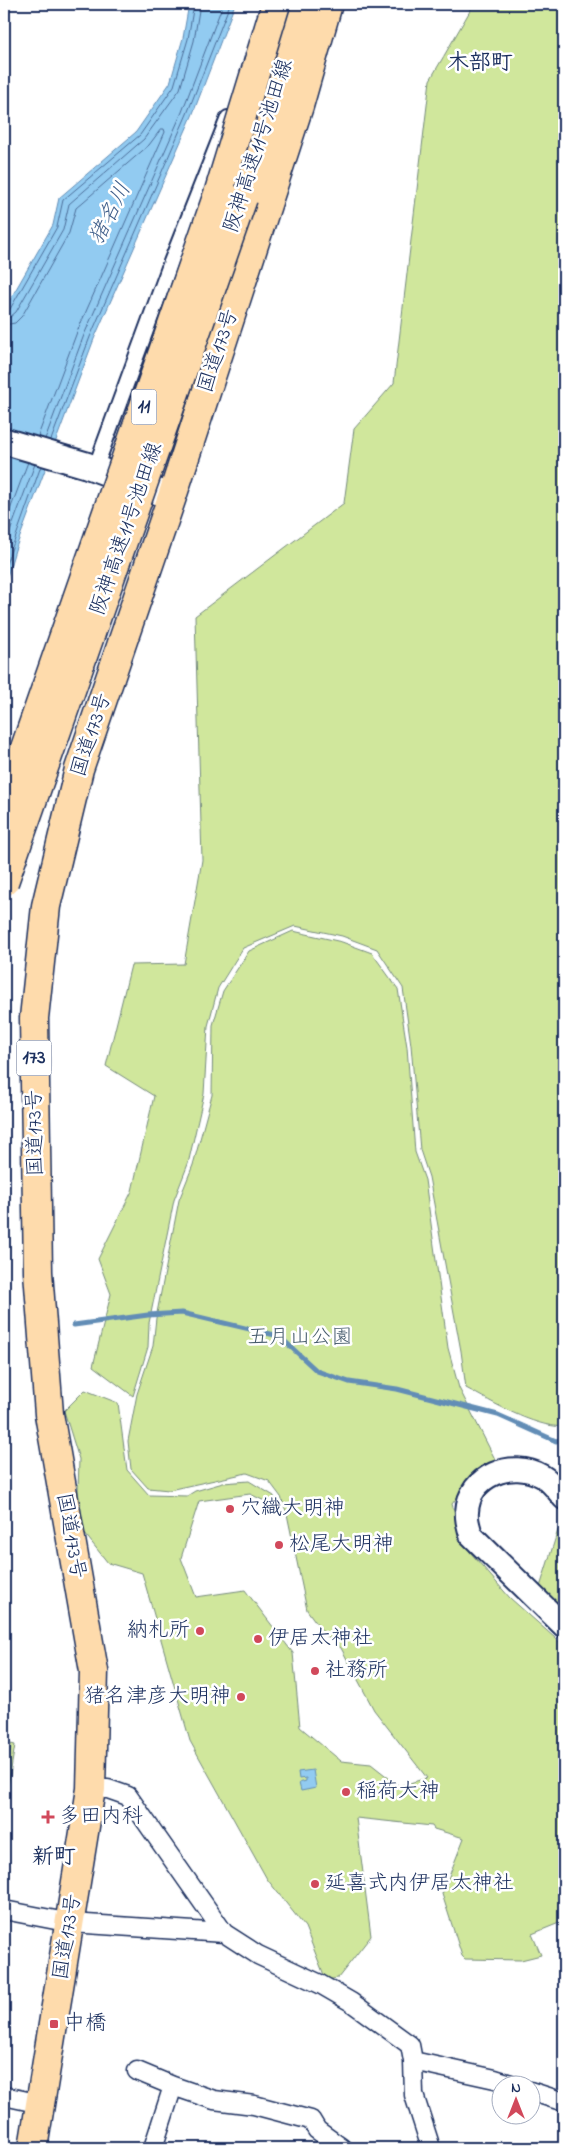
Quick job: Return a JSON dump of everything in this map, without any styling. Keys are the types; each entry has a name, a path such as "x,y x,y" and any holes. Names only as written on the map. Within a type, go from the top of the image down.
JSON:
{"highway":[{"name":"阪神高速11号池田線","path":"4,808 219,191 276,4"},
{"name":"阪神高速11号池田線","path":"4,882 243,198 305,4"},
{"name":"国道173号","path":"33,2148 71,1923 91,1788 94,1671 49,1414 38,1281 34,1018 46,906 79,769 172,497 299,106 328,4"}],"main road":[{"path":"4,441 92,462 172,497"}],"street":[{"path":"92,462 252,57 268,4"},
{"path":"564,1498 543,1476 508,1469 486,1477 473,1494 466,1510 471,1535 564,1626"},
{"path":"91,1788 108,1788 128,1796 224,1933 258,1955 320,1984 351,2002 410,2046 413,2061 414,2095 431,2148"},
{"path":"4,1910 71,1923 224,1933"},
{"path":"413,2061 490,2078"},
{"path":"137,2071 214,2100 254,2105 311,2120 317,2130 342,2148"},
{"path":"153,2148 173,2086"},
{"path":"540,2094 564,2102"},
{"path":"4,2096 41,2104"}],"green space":[{"path":"474,4 564,4 564,1427 551,1426 526,1418 466,1388 429,1177 420,1150 411,1045 403,988 377,949 342,936 295,926 243,948 218,988 208,1026 204,1094 188,1164 174,1200 149,1323 148,1347 133,1396 93,1366 111,1294 98,1259 132,1191 154,1096 106,1066 131,965 184,964 202,860 195,616 344,503 354,429 394,383 430,80"},
{"name":"五月山公園","path":"293,931 342,942 372,953 398,989 407,1047 415,1152 425,1180 448,1348 459,1388 498,1465 469,1482 452,1504 459,1528 470,1552 510,1598 564,1646 564,1921 532,1934 541,1955 521,1960 465,1959 462,1956 442,1894 464,1838 434,1829 432,1826 356,1818 371,1936 338,1978 326,1980 305,1927 267,1879 190,1741 142,1573 108,1563 77,1524 79,1459 64,1411 85,1390 118,1403 127,1470 149,1495 187,1496 195,1491 223,1483 249,1481 274,1496 275,1506 250,1494 199,1501 181,1558 196,1597 245,1590 293,1653 300,1727 341,1761 371,1764 399,1786 427,1778 374,1710 341,1648 325,1635 307,1610 287,1514 281,1497 269,1481 247,1473 169,1490 148,1488 131,1469 128,1441 137,1394 153,1346 156,1318 179,1200 193,1165 212,1095 213,1025 223,991 249,951"},
{"path":"558,1530 564,1536 564,1612 540,1587"},
{"path":"11,1744 15,1745 6,1799 4,1798 4,1785"}],"water":[{"name":"猪名川","path":"189,4 235,4 192,116 94,339 15,550 4,587 4,310 53,225 59,198 136,132 170,83 183,38"},
{"path":"313,1770 316,1788 301,1791 299,1783 306,1781 306,1778 299,1779 298,1772"}],"waterway":[{"path":"74,1325 148,1315 182,1313 279,1336 317,1371 349,1382 397,1389 498,1415 556,1441 564,1439"}],"place":[{"name":"穴織大明神","path":"230,1509"},
{"name":"松尾大明神","path":"279,1545"},
{"name":"納札所","path":"200,1631"},
{"name":"伊居太神社","path":"258,1639"},
{"name":"社務所","path":"315,1671"},
{"name":"猪名津彦大明神","path":"241,1697"},
{"name":"稲荷大神","path":"346,1792"},
{"name":"多田内科","path":"48,1817"},
{"name":"延喜式内伊居太神社","path":"315,1884"},
{"name":"中橋","path":"54,2024"}],"district":[{"name":"木部町","path":"480,64"},
{"name":"新町","path":"54,1858"}]}
